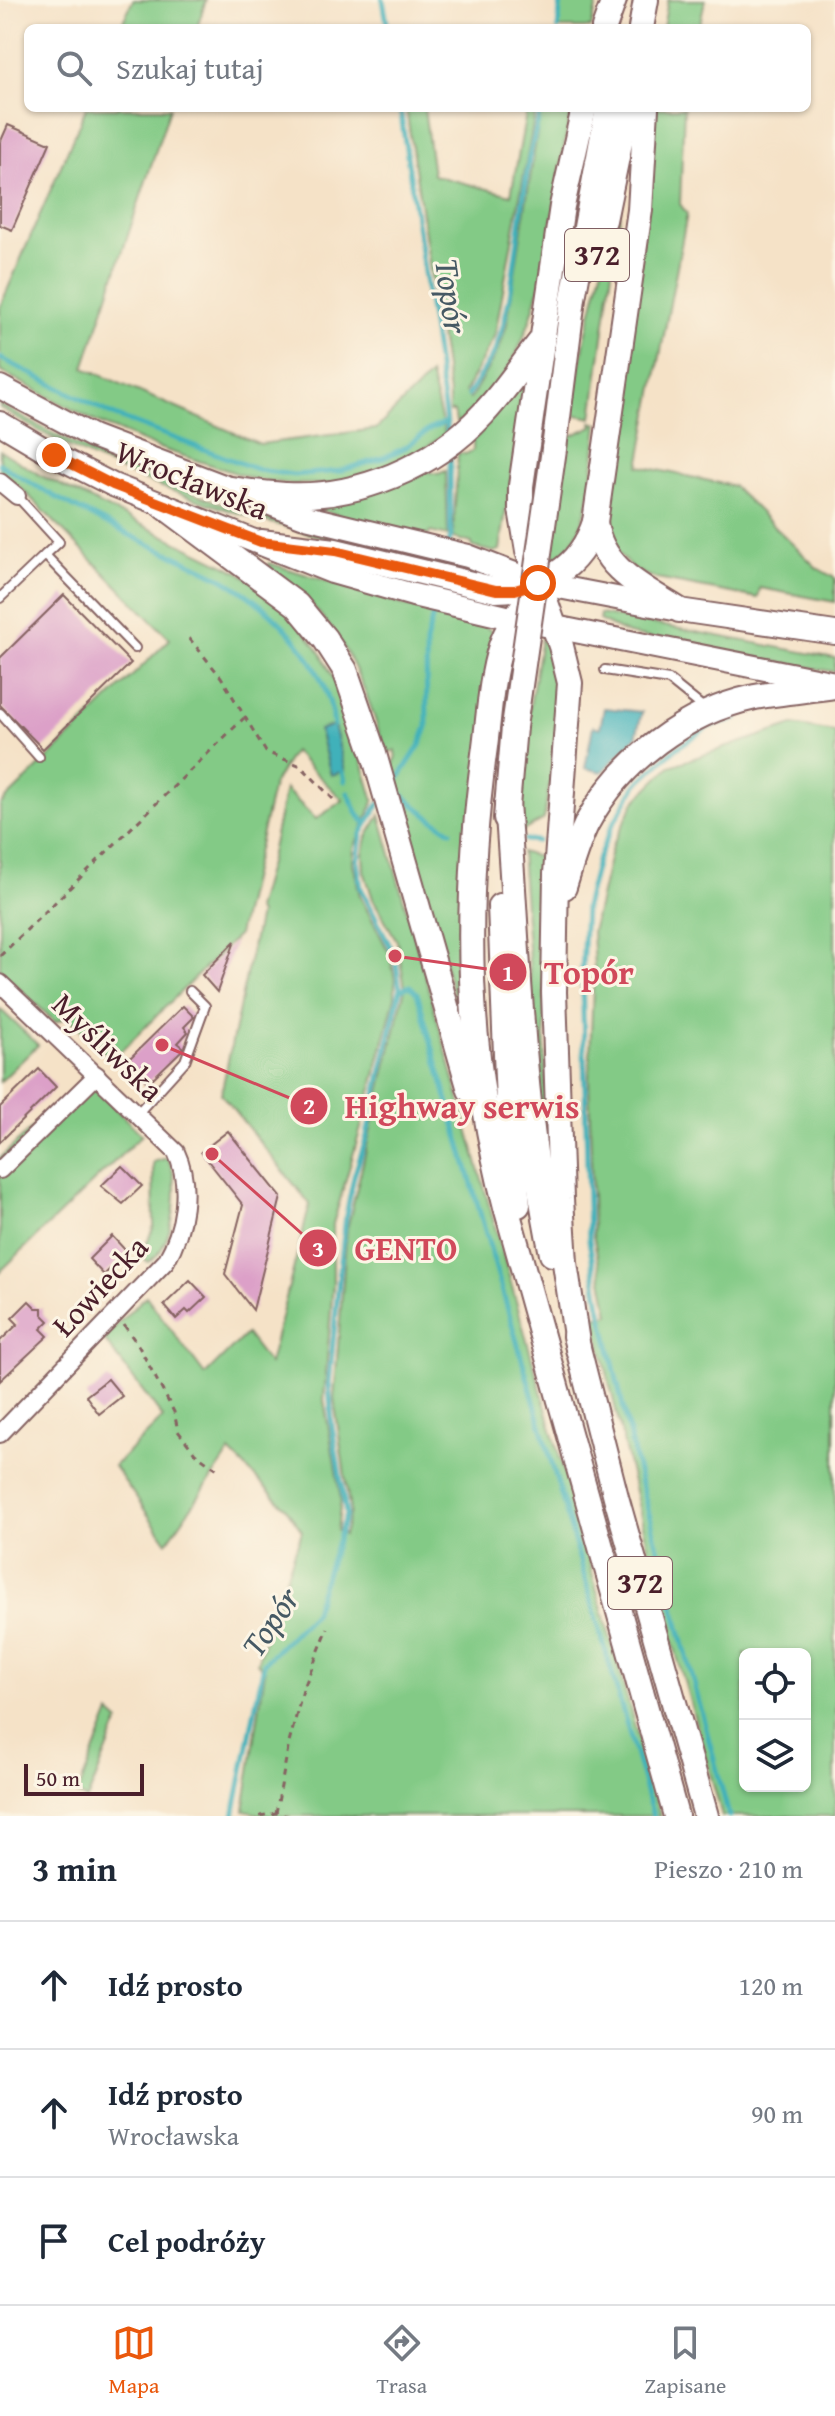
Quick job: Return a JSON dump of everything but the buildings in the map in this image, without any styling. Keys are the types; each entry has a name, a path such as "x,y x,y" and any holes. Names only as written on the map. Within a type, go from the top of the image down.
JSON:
{"main road":[{"path":"605,24 614,0"},
{"path":"621,24 623,0"},
{"path":"642,24 646,0"},
{"path":"658,24 662,0"},
{"path":"578,1349 565,1263 554,992 559,820 570,683 524,531 521,486 562,206 583,112"},
{"name":"372","path":"607,112 573,298 514,727 501,857 503,1022 515,1174 533,1298 676,1816"},
{"name":"372","path":"560,401 587,301 626,112"},
{"path":"463,595 515,590 551,579 571,565 590,540 638,225 646,112"},
{"path":"224,488 287,496 329,492 383,479 412,467 458,438 484,414 543,338"},
{"name":"Wrocławska","path":"0,387 92,436 302,516 468,556 538,583 679,610 835,633"},
{"name":"Wrocławska","path":"0,423 113,485 261,542"},
{"path":"164,506 297,605 345,670 374,754 533,1298"},
{"path":"595,522 601,545 621,574 679,610"},
{"path":"261,542 335,551 416,584 463,595 515,619 835,685"},
{"path":"496,1167 475,1040 470,963 470,891 493,684 501,648 538,583"},
{"path":"555,916 577,846 603,797 643,753 689,722 709,713 754,698 835,685"},
{"name":"372","path":"507,803 534,1154 554,1265 706,1816"}],"street":[{"path":"0,482 17,496"},
{"name":"Myśliwska","path":"0,983 176,1152"},
{"path":"0,1170 97,1075"},
{"name":"Łowiecka","path":"0,1434 166,1261 177,1241 182,1219 182,1164 176,1152"}],"lane":[{"path":"0,598 59,542 17,496"},
{"path":"45,555 135,648"},
{"path":"605,670 669,680 709,713"},
{"path":"0,713 39,757"},
{"path":"137,1114 185,1061 205,1006 190,991"}],"path":[{"path":"189,638 221,677 266,752 301,766 333,799"},
{"path":"0,956 244,718"},
{"path":"115,1313 138,1345 174,1412 178,1431 195,1453 220,1471"},
{"path":"276,1813 303,1690 328,1628"},
{"path":"260,1816 276,1813 287,1816"}],"green space":[{"path":"133,0 206,0 198,24 122,24"},
{"path":"562,0 598,0 592,24 558,24"},
{"path":"668,0 705,0 700,24 664,24"},
{"path":"84,112 169,112 84,368 260,444 376,429 430,375 445,434 409,460 330,484 291,484 254,479 159,448 92,420 0,371 0,307"},
{"path":"407,112 425,112 433,175 511,195 526,112 535,112 495,335 465,392 470,399 499,349 507,324 540,112 571,112 539,288 516,355 498,383 459,423 454,412 449,412 449,394"},
{"path":"634,112 631,168 626,168 592,418 572,414 585,339 608,245"},
{"path":"654,112 684,112 680,204 687,214 639,466 733,486 817,568 835,578 835,602 760,588 758,598 657,579 636,571 609,545 605,513"},
{"path":"526,377 500,550 494,552 472,547 472,543 453,538 458,453 466,454 473,450 473,440"},
{"path":"0,404 87,450 179,488 285,523 419,555 419,561 256,519 150,483 49,436 0,408"},
{"path":"592,422 598,424 592,479 583,519 566,550 552,559 568,437 593,426"},
{"path":"0,450 40,475 239,572 272,596 298,623 321,653 343,698 374,801 354,848 353,863 360,896 390,954 395,997 333,1224 333,1283 324,1400 341,1500 337,1531 344,1535 350,1512 334,1399 347,1229 405,988 397,941 373,899 364,871 363,854 367,837 380,815 660,1816 270,1816 244,1811 265,1671 257,1662 302,1531 286,1508 230,1452 167,1542 114,1466 163,1418 103,1338 146,1296 205,1375 246,1334 269,1364 310,1204 221,1094 259,914 256,909 285,789 316,819 343,800 293,751 273,785 238,935 112,1060 68,1017 55,1022 0,970 0,805 170,639 23,490 0,471"},
{"path":"426,471 438,474 446,471 448,536 430,532 428,536 302,506"},
{"path":"269,563 410,607 484,625 493,633 466,1037 402,819 413,816 409,807 399,804 389,771 396,759 395,751 385,753 357,672 330,626 292,585 268,566"},
{"path":"600,614 835,658 835,672 628,634 599,620"},
{"path":"541,639 551,652 556,672 558,696 554,752 544,819 519,833 519,768 523,768"},
{"path":"793,725 835,732 835,1816 722,1816 657,1585 594,1317 609,1314 593,1234 589,1077 594,967 592,932 612,846 635,801 670,766"},
{"path":"521,852 542,858 545,1178"},
{"path":"0,1009 38,1045 0,1082"},
{"path":"85,1079 142,1135 0,1272 0,1158"},
{"path":"167,1158 174,1182 173,1214 164,1244 148,1262 141,1256 154,1226 153,1162"},
{"path":"110,1713 119,1721 87,1800 77,1795"}],"water":[{"path":"604,708 642,712 636,737 602,772 585,768 593,726 600,728"},
{"path":"334,725 345,771 331,775 319,730"}],"waterway":[{"name":"Topór","path":"383,0 387,24"},
{"path":"558,24 561,0"},
{"name":"Topór","path":"401,112 448,435"},
{"path":"468,395 495,351 503,326 529,158 540,112"},
{"path":"0,358 115,416 259,470 294,475 340,471 383,458 447,422"},
{"name":"Topór","path":"448,547 451,535 450,453"},
{"path":"0,464 68,504 228,582 265,609 298,642 311,661 330,703 334,725"},
{"name":"Topór","path":"393,787 420,745 427,727 426,643 435,607"},
{"path":"729,1816 638,1472 600,1306 589,1240 582,971 585,907 597,861 612,826 636,785 674,750 708,727 737,719"},
{"path":"343,772 345,781"},
{"path":"393,787 451,831"},
{"path":"348,793 359,816 367,824"},
{"name":"Topór","path":"234,1816 264,1663 313,1614 346,1514 332,1426 329,1383 339,1279 354,1176 366,1139 400,990 395,956 361,888 357,863 361,834 379,804"},
{"path":"525,840 537,841"},
{"path":"400,990 410,986 417,993 653,1816"}],"place":[{"name":"Topór","path":"395,956"},
{"name":"Highway serwis","path":"162,1045"},
{"name":"GENTO","path":"212,1154"}],"route":[{"path":"54,455 113,485 261,542 335,551 496,590 515,590 538,583"}]}
